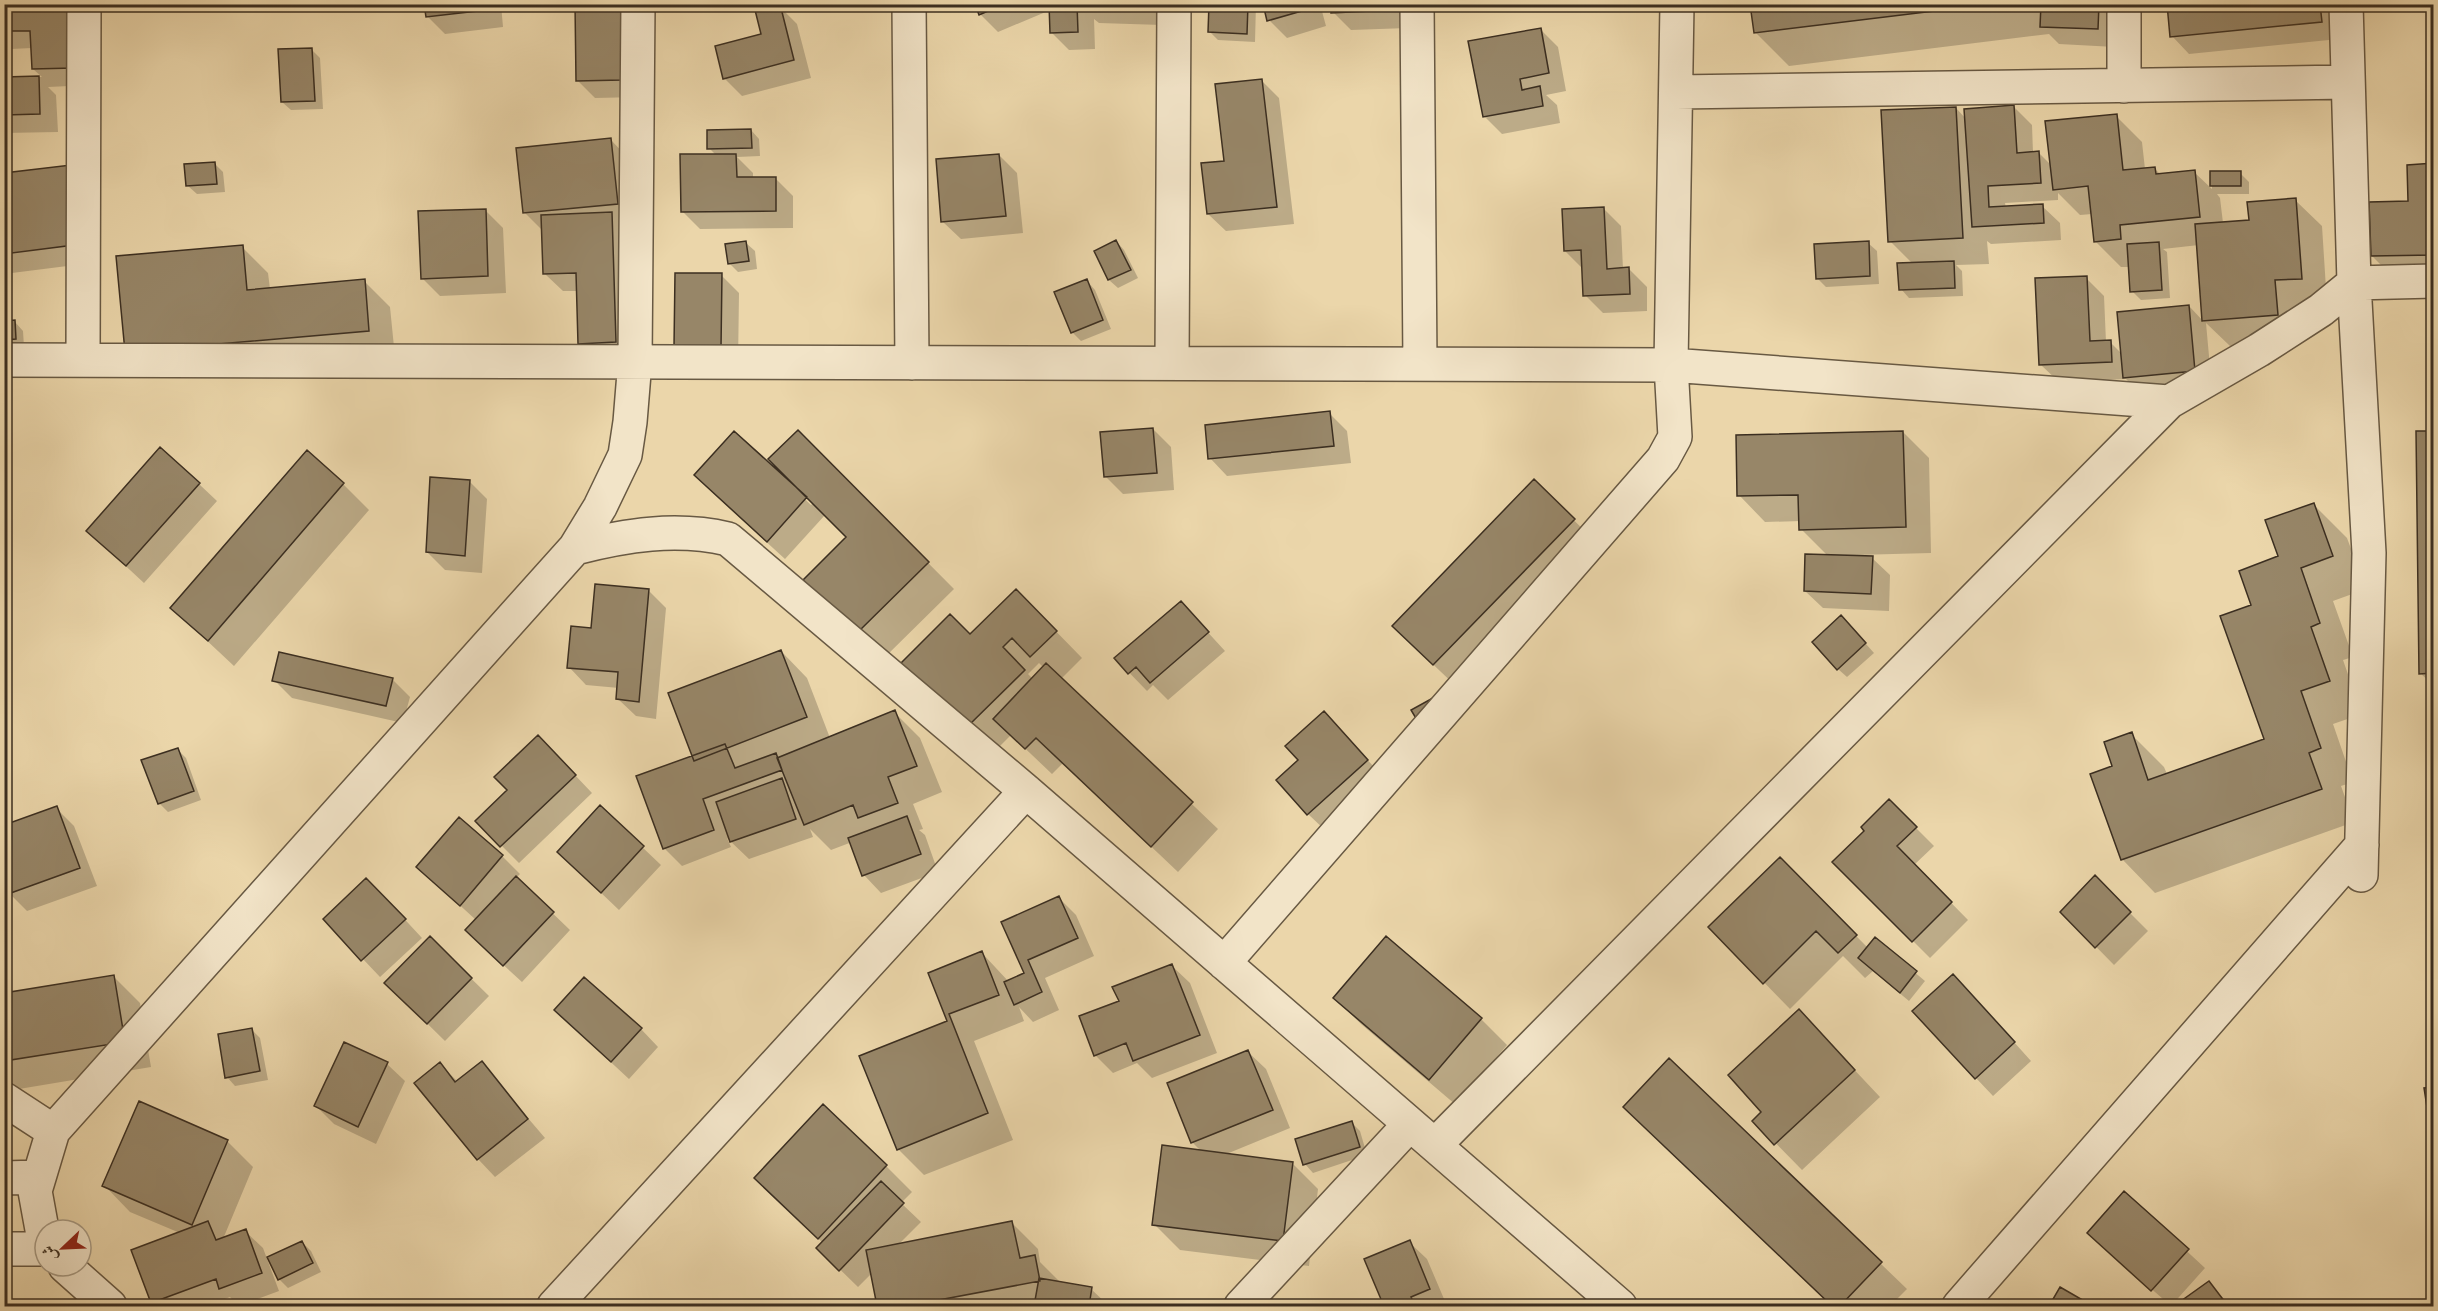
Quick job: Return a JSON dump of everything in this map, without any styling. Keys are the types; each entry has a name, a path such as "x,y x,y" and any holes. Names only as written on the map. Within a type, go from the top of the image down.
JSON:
{"street":[{"path":"83,360 84,4"},
{"path":"40,1218 35,1191 53,1131 575,548 600,507 626,455 634,362 638,4"},
{"path":"909,4 912,363"},
{"path":"1172,363 1174,4"},
{"path":"1417,4 1420,364"},
{"path":"1224,963 1663,459 1675,437 1671,365 1677,4"},
{"path":"2124,4 2124,86"},
{"path":"1959,1306 2362,860 2369,553 2354,283 2346,4"},
{"path":"1676,93 2347,82"},
{"path":"1435,1145 2169,402 2259,350 2321,310 2354,283 2433,281"},
{"path":"4,360 1671,365 2169,402"},
{"path":"575,548 622,536 698,532 728,539 1026,791 1620,1306"},
{"path":"554,1306 1026,791"},
{"path":"4,1099 53,1131"},
{"path":"1241,1306 1410,1124"},
{"path":"4,1178 39,1177"},
{"path":"4,1249 33,1248"},
{"path":"78,1278 110,1306"}],"building":[{"path":"4,4 72,4 74,68 32,69 30,31 4,31"},
{"path":"424,4 486,4 486,10 426,17"},
{"path":"575,4 621,4 622,80 576,81"},
{"path":"780,4 794,60 723,79 715,46 761,34 755,10"},
{"path":"975,4 1004,4 979,15"},
{"path":"1049,4 1077,4 1078,32 1050,33"},
{"path":"1079,4 1145,4 1145,8"},
{"path":"1209,4 1248,4 1247,34 1208,32"},
{"path":"1263,4 1308,4 1309,9 1267,21"},
{"path":"1331,4 1391,4 1391,10 1331,13"},
{"path":"1750,4 1992,4 1754,33"},
{"path":"2041,4 2099,4 2098,29 2040,27"},
{"path":"2167,4 2228,4 2229,8 2243,7 2243,4 2320,4 2322,22 2170,37"},
{"path":"1541,28 1549,73 1520,79 1522,90 1540,86 1543,106 1483,117 1468,41"},
{"path":"312,48 315,101 281,102 278,49"},
{"path":"39,76 40,114 4,115 4,77"},
{"path":"1262,79 1277,207 1207,214 1201,163 1224,161 1215,84"},
{"path":"2014,105 2017,153 2039,151 2041,183 1988,186 1989,207 2043,204 2044,223 1972,227 1964,109"},
{"path":"1956,107 1963,238 1888,242 1881,110"},
{"path":"2117,114 2123,170 2155,167 2156,174 2195,170 2200,217 2120,225 2121,239 2094,242 2088,186 2053,190 2045,121"},
{"path":"751,129 752,148 707,149 707,130"},
{"path":"611,138 618,204 523,213 516,148"},
{"path":"680,154 736,154 737,177 776,177 776,211 681,212"},
{"path":"999,154 1006,216 941,222 936,159"},
{"path":"215,162 217,184 186,186 184,164"},
{"path":"2434,163 2434,255 2371,256 2369,202 2408,201 2407,165"},
{"path":"71,165 82,244 4,254 4,173"},
{"path":"2210,171 2241,171 2241,186 2210,186"},
{"path":"2296,198 2302,279 2275,280 2278,315 2202,321 2195,224 2249,220 2247,202"},
{"path":"1604,207 1607,269 1629,267 1630,294 1583,296 1581,250 1564,251 1562,209"},
{"path":"486,209 488,276 421,279 418,211"},
{"path":"612,212 616,342 578,344 576,273 543,274 541,215"},
{"path":"1116,240 1131,270 1108,280 1094,251"},
{"path":"746,241 749,261 728,264 725,244"},
{"path":"1869,241 1870,276 1816,279 1814,244"},
{"path":"2159,242 2162,290 2130,292 2127,244"},
{"path":"243,245 247,290 365,279 369,331 125,352 116,256"},
{"path":"1954,261 1955,288 1899,290 1897,263"},
{"path":"675,273 722,273 721,348 674,347"},
{"path":"2087,276 2090,341 2111,340 2112,362 2039,365 2035,278"},
{"path":"1087,279 1103,320 1071,333 1054,292"},
{"path":"2189,305 2195,371 2123,378 2117,312"},
{"path":"15,320 16,339 4,340 4,321"},
{"path":"1330,411 1334,446 1208,459 1205,425"},
{"path":"1153,428 1157,473 1104,477 1100,432"},
{"path":"798,430 929,562 856,634 803,580 846,537 768,459"},
{"path":"734,431 807,497 767,542 694,475"},
{"path":"1903,431 1906,527 1799,530 1798,495 1737,496 1736,435"},
{"path":"2416,431 2434,431 2434,673 2419,674"},
{"path":"160,447 200,483 126,566 86,531"},
{"path":"307,450 344,483 208,641 170,608"},
{"path":"430,477 470,480 465,556 426,552"},
{"path":"1534,479 1575,519 1433,665 1392,626"},
{"path":"2314,503 2333,556 2301,568 2320,623 2311,627 2330,681 2301,691 2321,748 2309,753 2322,789 2121,860 2090,774 2112,766 2104,742 2132,732 2148,780 2264,739 2220,616 2251,605 2239,571 2278,556 2265,520"},
{"path":"1805,554 1873,556 1871,594 1804,591"},
{"path":"595,584 649,589 639,702 616,699 618,672 567,668 571,626 591,628"},
{"path":"1016,589 1057,631 1030,657 1012,638 1003,647 1025,670 965,729 900,664 950,614 970,634"},
{"path":"1181,601 1209,632 1150,683 1136,667 1128,674 1114,658"},
{"path":"1841,615 1866,643 1837,670 1812,642"},
{"path":"781,650 807,717 694,761 668,693"},
{"path":"279,652 393,678 386,706 272,681"},
{"path":"1046,663 1193,802 1151,847 1036,738 1025,749 993,719"},
{"path":"1442,693 1420,725 1411,710"},
{"path":"895,710 917,766 888,777 898,803 858,818 853,805 804,825 777,758"},
{"path":"1324,711 1368,760 1307,815 1276,780 1298,760 1285,746"},
{"path":"538,735 576,775 500,847 475,821 507,790 494,777"},
{"path":"725,744 735,768 776,753 782,770 703,799 714,830 663,849 636,776"},
{"path":"178,748 194,791 158,804 141,760"},
{"path":"782,778 796,819 730,842 716,802"},
{"path":"1889,799 1917,827 1897,846 1952,902 1912,942 1832,862 1864,831 1861,827"},
{"path":"600,805 644,846 601,893 557,852"},
{"path":"57,806 80,868 8,894 4,885 4,825"},
{"path":"907,816 921,854 862,876 848,838"},
{"path":"459,817 503,855 460,906 416,867"},
{"path":"1780,857 1857,935 1838,953 1816,931 1763,984 1708,927"},
{"path":"2095,875 2131,912 2095,948 2060,912"},
{"path":"516,876 554,912 503,966 465,930"},
{"path":"366,878 406,919 361,961 323,919"},
{"path":"1059,896 1078,938 1028,960 1042,992 1014,1005 1004,982 1024,973 1001,922"},
{"path":"430,936 472,978 427,1024 384,983"},
{"path":"1386,936 1482,1018 1429,1080 1333,998"},
{"path":"1875,937 1917,971 1900,993 1858,958"},
{"path":"982,951 999,995 949,1014 988,1113 897,1150 859,1056 947,1021 928,973"},
{"path":"1172,964 1200,1035 1133,1061 1126,1043 1094,1056 1079,1016 1119,1001 1112,987"},
{"path":"1953,974 2015,1042 1975,1079 1912,1011"},
{"path":"114,975 125,1042 4,1061 4,993"},
{"path":"584,977 642,1028 611,1062 554,1010"},
{"path":"1799,1009 1855,1070 1774,1145 1752,1121 1761,1112 1728,1075"},
{"path":"252,1028 260,1071 225,1078 218,1034"},
{"path":"344,1042 388,1062 358,1127 314,1106"},
{"path":"1248,1050 1273,1110 1191,1143 1167,1083"},
{"path":"1669,1058 1882,1262 1840,1306 1832,1306 1623,1107"},
{"path":"482,1061 528,1119 477,1160 414,1083 440,1062 455,1082"},
{"path":"2434,1087 2434,1146 2433,1146 2424,1088"},
{"path":"139,1101 228,1140 192,1225 102,1186"},
{"path":"823,1104 887,1165 818,1239 754,1178"},
{"path":"1352,1121 1360,1147 1303,1165 1295,1139"},
{"path":"1162,1145 1293,1162 1283,1241 1152,1225"},
{"path":"881,1181 904,1203 839,1271 816,1248"},
{"path":"2124,1191 2189,1249 2151,1291 2087,1233"},
{"path":"208,1221 216,1240 246,1229 262,1273 219,1289 216,1279 151,1303 131,1250"},
{"path":"1012,1221 1020,1258 1035,1255 1040,1281 907,1306 877,1306 866,1250"},
{"path":"1410,1240 1430,1289 1411,1297 1415,1306 1378,1306 1383,1304 1364,1259"},
{"path":"302,1241 313,1263 278,1280 267,1257"},
{"path":"1039,1278 1092,1287 1089,1306 1034,1306"},
{"path":"2209,1281 2228,1306 2174,1306"},
{"path":"2060,1287 2093,1306 2049,1306"}]}
